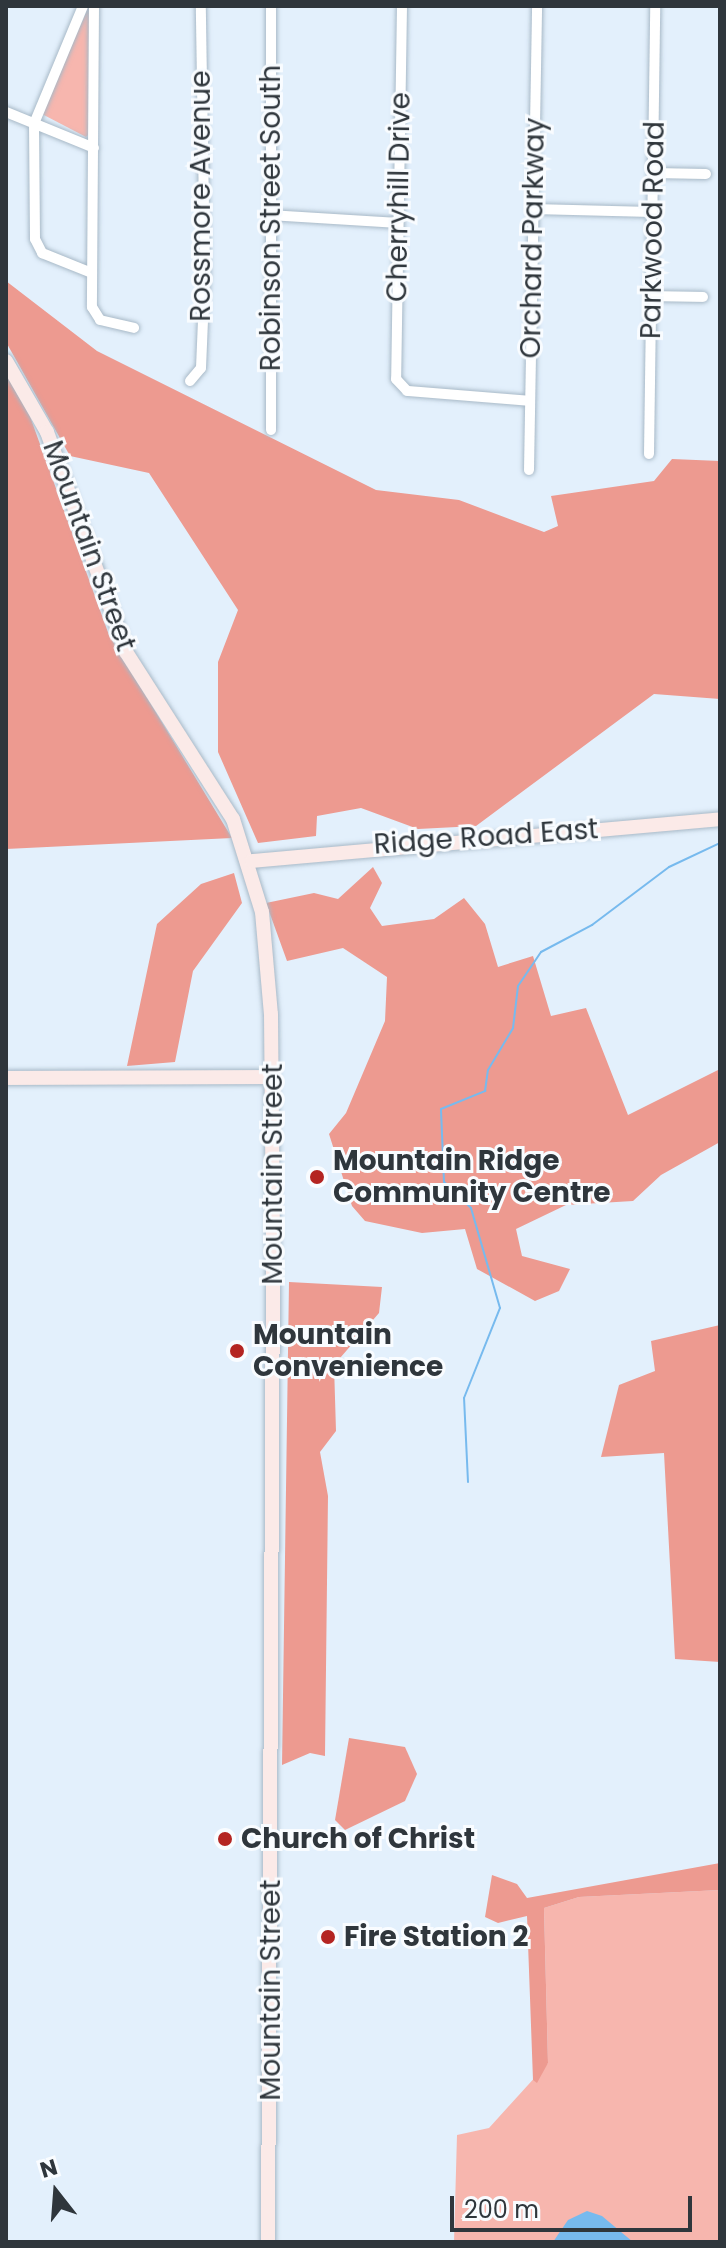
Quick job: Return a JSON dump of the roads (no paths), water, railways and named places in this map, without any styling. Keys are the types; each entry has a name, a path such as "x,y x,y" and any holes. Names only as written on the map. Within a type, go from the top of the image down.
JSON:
{"main road":[{"name":"Mountain Street","path":"6,361 47,432 126,652 227,809 252,861 268,962 272,1077 268,2242"},
{"name":"Ridge Road East","path":"252,861 720,819"},
{"path":"6,1078 272,1077"}],"street":[{"path":"83,6 34,124 37,246 92,273"},
{"path":"94,6 94,314 134,328"},
{"name":"Rossmore Avenue","path":"190,381 201,368 205,274 201,6"},
{"name":"Robinson Street South","path":"271,6 271,430"},
{"name":"Cherryhill Drive","path":"402,6 398,223 400,387 530,401"},
{"name":"Orchard Parkway","path":"529,470 537,6"},
{"name":"Parkwood Road","path":"649,454 655,6"},
{"path":"6,112 94,148"},
{"path":"654,173 706,174"},
{"path":"533,209 652,212"},
{"path":"270,215 398,223"},
{"path":"652,296 703,297"}],"water":[{"path":"587,2211 602,2216 633,2242 553,2242 568,2220"}],"waterway":[{"path":"468,1482 464,1398 500,1308 471,1208 444,1182 441,1109 485,1091 488,1070 513,1028 518,986 541,952 592,925 669,867 720,843"}],"place":[{"name":"Mountain Ridge Community Centre","path":"317,1177"},
{"name":"Mountain Convenience","path":"237,1351"},
{"name":"Church of Christ","path":"225,1839"},
{"name":"Fire Station 2","path":"328,1937"}]}
